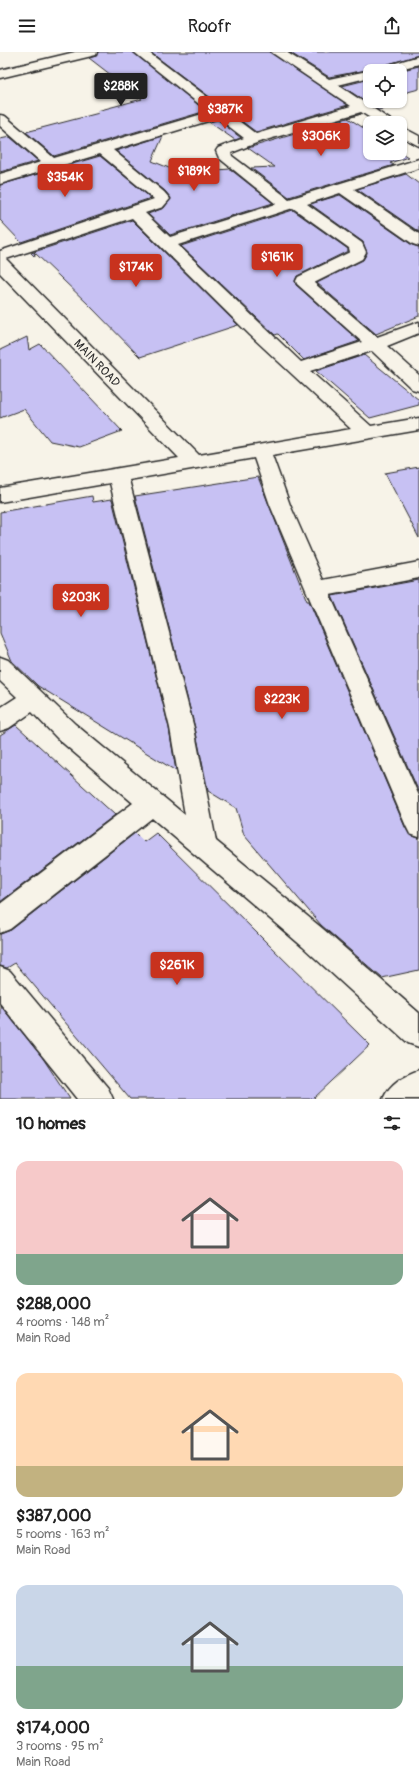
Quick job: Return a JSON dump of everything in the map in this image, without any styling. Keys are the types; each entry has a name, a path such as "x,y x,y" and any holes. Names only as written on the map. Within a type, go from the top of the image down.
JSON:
{"street":[{"path":"0,74 91,52"},
{"path":"140,52 254,139"},
{"path":"276,52 376,116"},
{"path":"397,52 416,61"},
{"path":"405,64 416,61"},
{"path":"326,84 363,75"},
{"path":"361,107 228,148 223,151 223,155 290,203 356,246 358,252 356,256 304,281 305,284 375,344 419,385"},
{"path":"0,179 220,114"},
{"path":"0,119 51,164"},
{"path":"407,134 419,142"},
{"path":"0,256 158,204 162,199 159,195 103,149"},
{"path":"168,243 419,163"},
{"path":"341,187 419,241"},
{"path":"135,212 256,331 368,433"},
{"name":"MAIN ROAD","path":"0,263 194,462"},
{"path":"298,370 375,344 419,327"},
{"path":"2,492 118,475 419,424"},
{"path":"261,451 280,505 419,826"},
{"path":"118,475 136,552 182,728 204,847"},
{"path":"316,589 419,570"},
{"path":"0,666 66,731 314,938 419,1033"},
{"path":"0,721 33,699"},
{"path":"0,920 152,803"},
{"path":"0,981 97,1099"},
{"path":"398,1099 419,1085"}],"building":[{"path":"98,52 133,52 206,111 54,156 26,132 99,113 97,111 142,99 89,58 96,56"},
{"path":"150,52 270,52 348,105 256,132"},
{"path":"289,52 419,52 419,55 389,64 363,64 363,71 329,77"},
{"path":"419,66 419,89 407,92 407,69"},
{"path":"363,81 363,100 342,86"},
{"path":"375,108 386,108 378,110"},
{"path":"361,114 348,118 363,128 363,160 399,160 390,163 394,165 289,197 251,168 275,167 248,148"},
{"path":"218,120 241,138 235,140 209,122"},
{"path":"163,136 152,161 191,177 217,170 230,169 273,203 170,235 148,214 164,208 171,198 165,191 116,151"},
{"path":"10,137 38,161 0,172 0,139"},
{"path":"100,156 151,198 21,242 0,220 0,185"},
{"path":"406,174 419,184 419,232 357,189"},
{"path":"340,195 412,245 419,247 419,316 376,334 317,283 363,260 367,253 363,242 310,204"},
{"path":"293,210 348,249 348,251 297,276 295,281 296,285 359,341 304,360 278,334 275,335 181,246"},
{"path":"132,220 238,325 140,357 34,252"},
{"path":"27,337 29,350 40,344 122,431 79,447 50,441 24,409 0,418 0,350"},
{"path":"364,355 419,400 419,405 370,418 316,371"},
{"path":"419,467 419,538 385,473"},
{"path":"258,477 307,601 309,601 405,827 410,835 419,838 419,970 382,978 321,925 244,835 236,808 208,791 195,728 135,496"},
{"path":"92,496 93,502 112,499 169,728 176,771 38,686 12,661 0,633 0,512"},
{"path":"419,580 419,792 332,596"},
{"path":"16,725 115,815 0,902 0,735"},
{"path":"135,833 144,842 156,833 370,1045 313,1099 130,1099 15,963 7,968 0,966 0,934 11,930"},
{"path":"0,1005 42,1057 70,1099 0,1099"}]}
